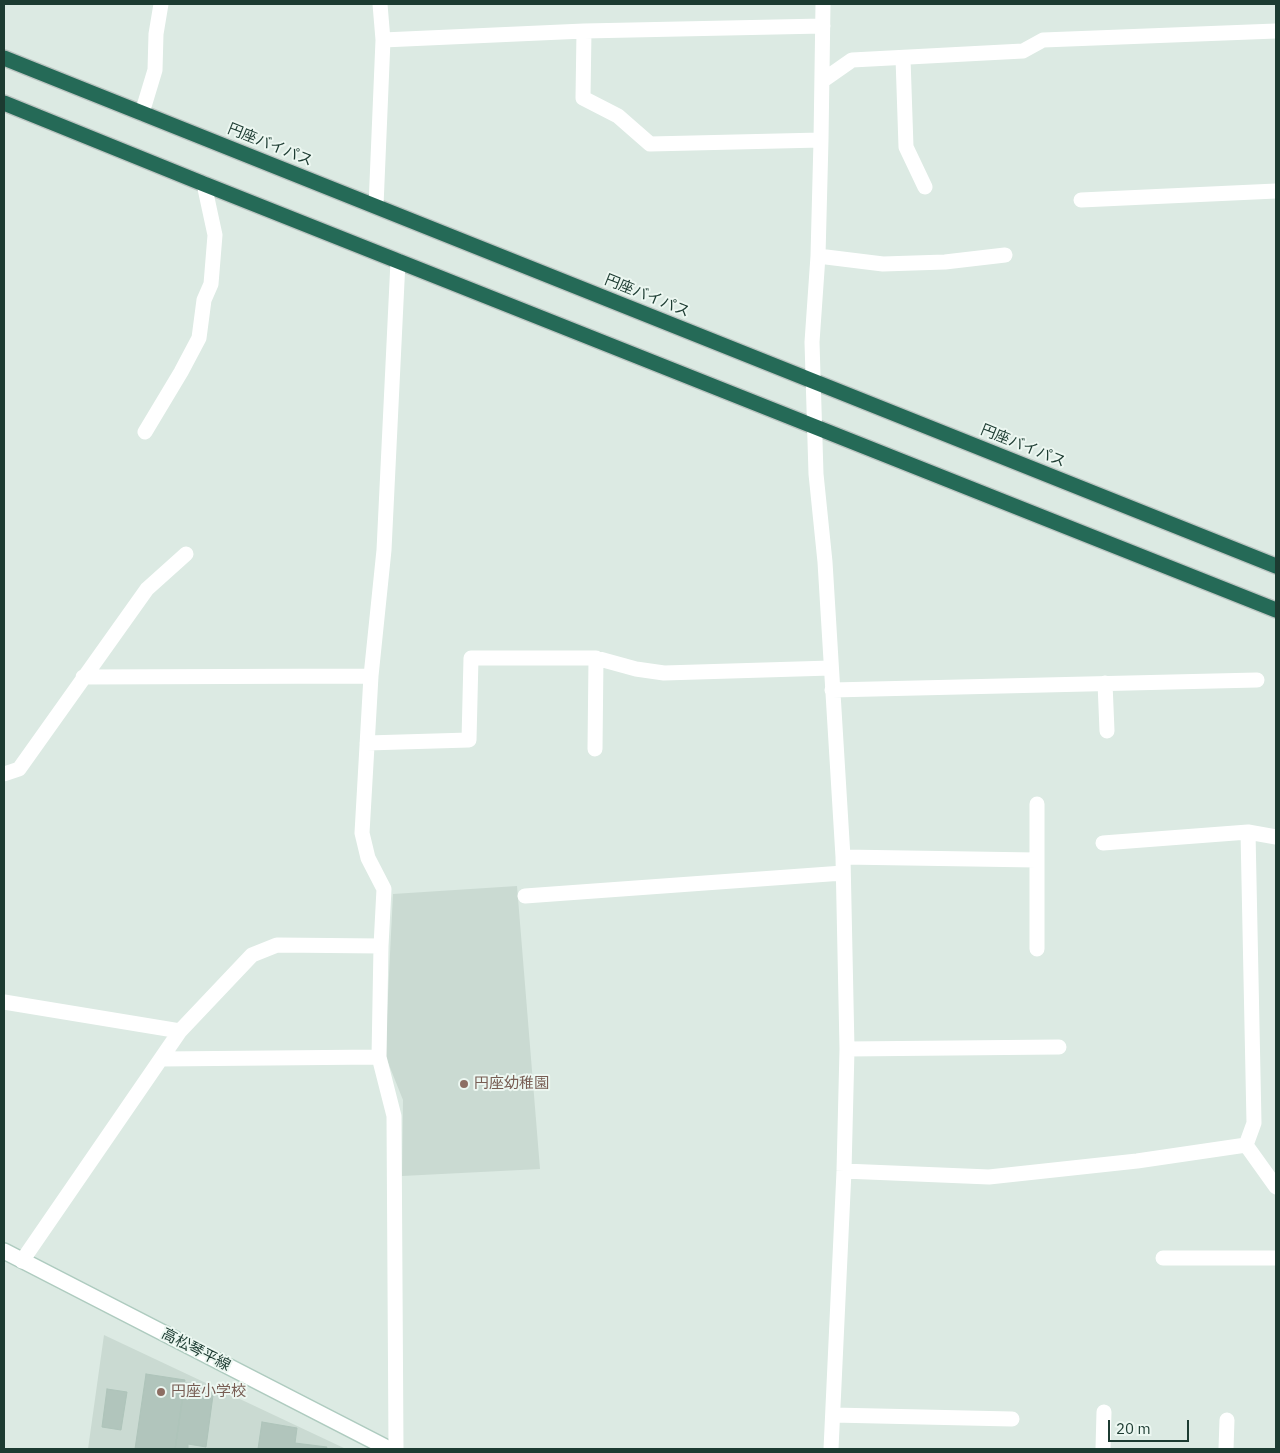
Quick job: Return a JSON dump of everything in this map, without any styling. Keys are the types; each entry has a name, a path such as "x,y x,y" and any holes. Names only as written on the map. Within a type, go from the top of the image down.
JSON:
{"highway":[{"name":"円座バイパス","path":"4,58 1276,566"},
{"path":"4,102 204,184 1276,610"}],"street":[{"path":"142,113 155,70 156,34 161,4"},
{"path":"376,206 383,40 380,4"},
{"path":"823,4 818,256 812,342 816,474 825,562 843,857 847,1049 844,1171 831,1449"},
{"path":"383,40 584,31 823,26"},
{"path":"584,31 583,98 618,116 650,144 821,140"},
{"path":"822,81 852,60 1023,51 1043,40 1276,31"},
{"path":"903,58 906,147 925,188"},
{"path":"145,432 199,338 204,300 211,284 215,235 204,184"},
{"path":"1081,200 1276,191"},
{"path":"818,256 883,264 945,262 1005,255"},
{"path":"396,1449 394,1116 379,1058 384,889 368,858 362,833 371,676 384,550 398,261"},
{"path":"4,774 19,769 147,589 186,554"},
{"path":"367,743 469,740 471,658 596,658 636,670 664,674 831,668"},
{"path":"595,749 596,658"},
{"path":"83,677 371,676"},
{"path":"832,690 1257,680"},
{"path":"1106,684 1107,731"},
{"path":"1037,804 1037,949"},
{"path":"1103,843 1248,832 1276,837"},
{"path":"1246,1145 1254,1123 1248,832"},
{"path":"843,857 1036,860"},
{"path":"524,896 843,873"},
{"path":"22,1260 180,1031 252,955 277,945 381,946"},
{"path":"4,1002 180,1031"},
{"path":"847,1049 1059,1047"},
{"path":"161,1059 379,1058"},
{"path":"844,1171 989,1177 1137,1161 1246,1145"},
{"path":"1246,1145 1276,1187"},
{"name":"高松琴平線","path":"4,1251 389,1449"},
{"path":"1163,1258 1276,1258"},
{"path":"1103,1449 1104,1412"},
{"path":"834,1416 1012,1419"},
{"path":"1226,1449 1227,1420"}],"shaded area":[{"path":"517,886 540,1169 402,1176 403,1100 385,1055 393,894"},
{"name":"円座小学校","path":"104,1335 346,1449 88,1449"}],"building":[{"path":"146,1374 185,1380 175,1449 135,1449"},
{"path":"185,1383 214,1388 206,1447 188,1444 188,1449 175,1449"},
{"path":"107,1389 127,1392 121,1430 102,1427"},
{"path":"262,1422 297,1428 295,1443 327,1447 326,1449 258,1449"}],"place":[{"name":"円座幼稚園","path":"464,1084"},
{"name":"円座小学校","path":"161,1392"}]}
